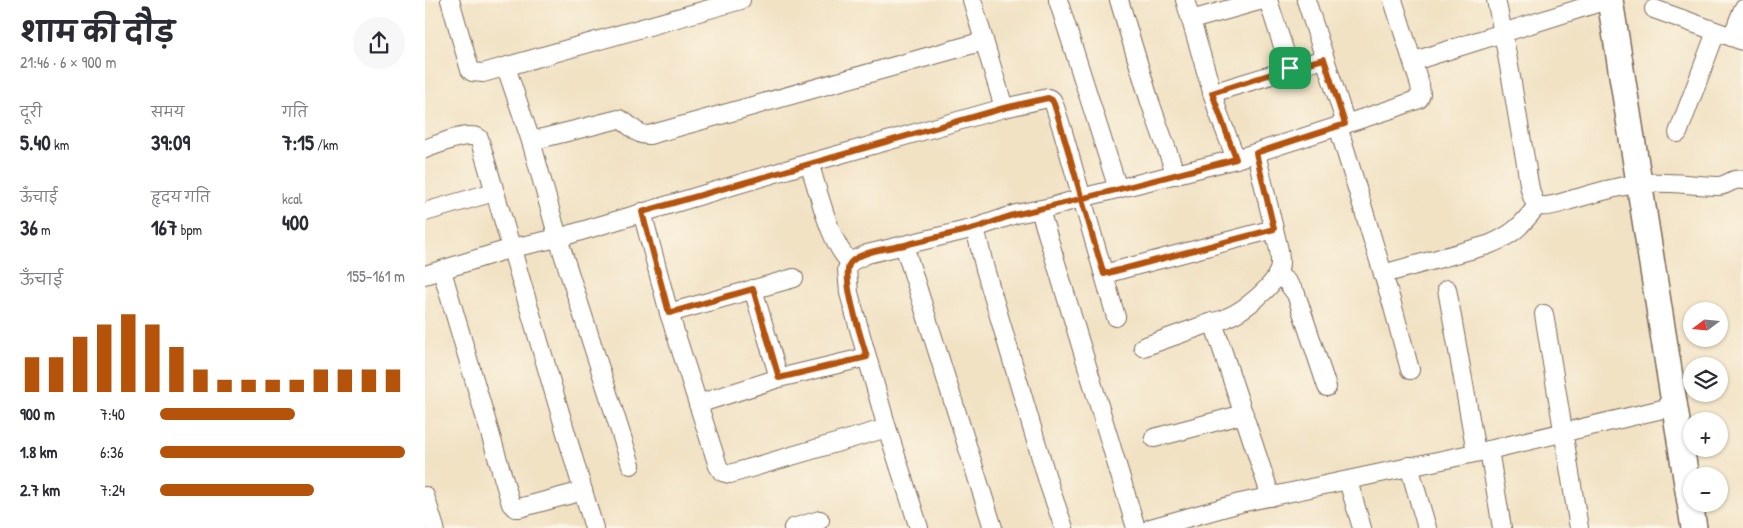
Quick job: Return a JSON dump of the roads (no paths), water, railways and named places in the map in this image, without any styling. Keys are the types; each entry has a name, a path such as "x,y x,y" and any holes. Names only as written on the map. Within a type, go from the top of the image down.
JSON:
{"street":[{"path":"450,0 472,72 483,73 741,0"},
{"path":"971,0 1004,108"},
{"path":"1058,0 1117,189"},
{"path":"1119,0 1150,102 1176,174"},
{"path":"1185,0 1212,93 1236,159"},
{"path":"1191,20 1262,0"},
{"path":"1268,0 1290,68"},
{"path":"1306,0 1410,370"},
{"path":"919,528 887,428 849,293 847,268 850,262 867,254 975,228 1016,214 1040,210 1236,159 1392,110 1419,99 1421,94 1420,85 1414,61 1393,0"},
{"path":"1496,0 1504,33 1519,129 1537,206"},
{"path":"1414,61 1608,0 1694,528"},
{"path":"1654,9 1730,37"},
{"path":"1678,133 1743,9"},
{"path":"531,141 619,119 627,123 638,133 644,136 649,135 984,41"},
{"path":"1212,93 1324,59"},
{"path":"507,67 531,141 557,238 631,465"},
{"path":"583,491 519,508 515,508 511,504 433,273 512,248 557,238 809,163 1004,108 1048,98 1052,100 1116,317"},
{"path":"425,149 463,136 474,135 479,138 594,528"},
{"path":"1143,347 1227,318 1241,310 1269,286 1277,274 1280,261 1256,153"},
{"path":"809,163 833,237 843,255 850,262"},
{"path":"1383,274 1501,240 1513,233 1537,206 1547,206 1597,192 1639,184 1717,186 1735,179 1743,180"},
{"path":"425,212 494,192"},
{"path":"1040,210 1136,528"},
{"path":"642,212 669,313 718,466 722,472 730,474 887,428"},
{"path":"975,228 1049,485 1064,528"},
{"path":"1104,274 1274,229"},
{"path":"903,245 993,528"},
{"path":"1277,274 1287,282 1295,294 1327,387"},
{"path":"669,313 794,278"},
{"path":"753,289 779,378"},
{"path":"1447,289 1502,528"},
{"path":"1544,314 1579,528"},
{"path":"1213,322 1271,497"},
{"path":"698,404 779,378 867,357"},
{"path":"1152,528 1240,504 1563,433 1675,406"},
{"path":"1154,438 1244,414"},
{"path":"1409,466 1427,528"},
{"path":"1348,480 1362,528"},
{"path":"425,496 435,528"},
{"path":"793,528 820,520"}]}
